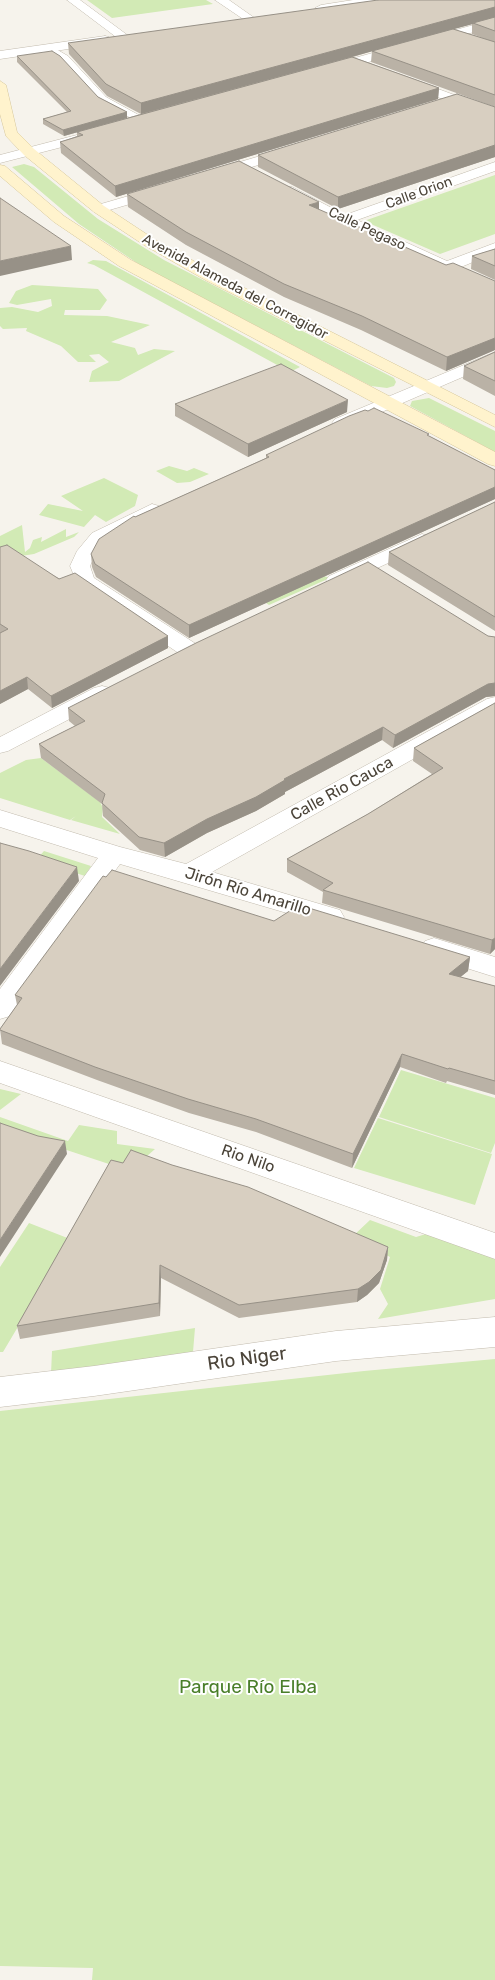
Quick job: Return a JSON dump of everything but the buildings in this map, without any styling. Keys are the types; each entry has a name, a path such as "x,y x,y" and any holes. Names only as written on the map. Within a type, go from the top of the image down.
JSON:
{"main road":[{"name":"Avenida Alameda del Corregidor","path":"0,85 10,133 29,152 99,209 149,242 213,278 495,422"},
{"name":"Avenida Alameda del Corregidor","path":"0,169 59,219 125,263 495,460"}],"street":[{"path":"0,54 129,36 73,0"},
{"path":"221,0 255,18 231,22"},
{"path":"308,10 376,0"},
{"path":"316,72 495,22"},
{"path":"453,34 478,42"},
{"path":"355,62 376,70"},
{"path":"394,76 495,114"},
{"path":"437,105 456,100"},
{"path":"124,126 148,119"},
{"path":"0,159 105,131"},
{"path":"198,179 306,146"},
{"path":"241,166 258,175"},
{"name":"Calle Orion","path":"344,220 495,166"},
{"name":"Calle Pegaso","path":"275,184 344,220 495,288"},
{"path":"99,209 172,187"},
{"path":"448,266 495,248"},
{"path":"324,431 495,356"},
{"path":"172,501 99,537 87,551 80,566 85,581 188,649"},
{"path":"315,590 377,570 441,531"},
{"path":"0,746 120,684"},
{"name":"Calle Rio Cauca","path":"189,874 495,704"},
{"name":"Jirón Río Amarillo","path":"0,818 114,854 189,874 352,923"},
{"path":"0,1009 114,854"},
{"path":"409,941 495,967"},
{"name":"Rio Nilo","path":"0,1072 495,1246"},
{"name":"Rio Niger","path":"0,1392 94,1381 336,1346 495,1332"}],"lane":[{"path":"49,48 65,58 87,84 103,99 148,119"}],"green space":[{"path":"87,0 206,0 213,4 112,18"},
{"path":"24,164 34,167 98,219 164,260 394,378 396,382 394,386 387,388 371,386 140,265 79,224 12,167"},
{"path":"495,175 495,234 440,254 364,221"},
{"path":"93,260 106,261 300,367 290,372 94,265 87,263"},
{"path":"32,285 98,289 107,300 100,310 65,310 64,315 107,316 150,325 111,342 135,348 138,355 154,349 175,351 119,381 89,382 92,371 109,362 99,354 89,355 96,362 78,362 61,346 26,331 27,328 3,329 0,326 0,308 12,307 38,312 52,306 51,299 17,305 9,303 16,291"},
{"path":"429,398 495,431 495,452 410,406 412,401"},
{"path":"169,466 187,471 194,468 209,474 190,482 177,483 156,471"},
{"path":"104,478 138,495 135,506 106,522 95,515 84,527 39,515 48,504 83,511 61,496"},
{"path":"22,525 25,552 30,548 33,540 42,537 41,542 66,529 66,537 79,532 74,537 34,554 21,556 0,564 0,536"},
{"path":"318,574 330,578 269,605 263,601"},
{"path":"41,758 100,802 103,808 102,817 120,834 71,820 76,816 70,820 0,798 0,773 26,760"},
{"path":"44,851 91,866 85,876 36,860"},
{"path":"401,1070 495,1098 495,1143 491,1153 379,1117"},
{"path":"0,1089 21,1094 0,1110"},
{"path":"0,1117 68,1141 79,1125 117,1131 117,1144 155,1149 146,1157 121,1168 0,1128"},
{"path":"378,1118 492,1154 475,1205 354,1168"},
{"path":"370,1220 416,1237 436,1231 495,1254 495,1299 378,1319 388,1304 380,1289 390,1257 352,1237"},
{"path":"29,1223 70,1239 3,1352 0,1352 0,1267"},
{"path":"195,1328 193,1352 51,1374 52,1351"},
{"name":"Parque Río Elba","path":"495,1359 495,1980 92,1980 93,1968 0,1966 0,1411 364,1371"}]}
